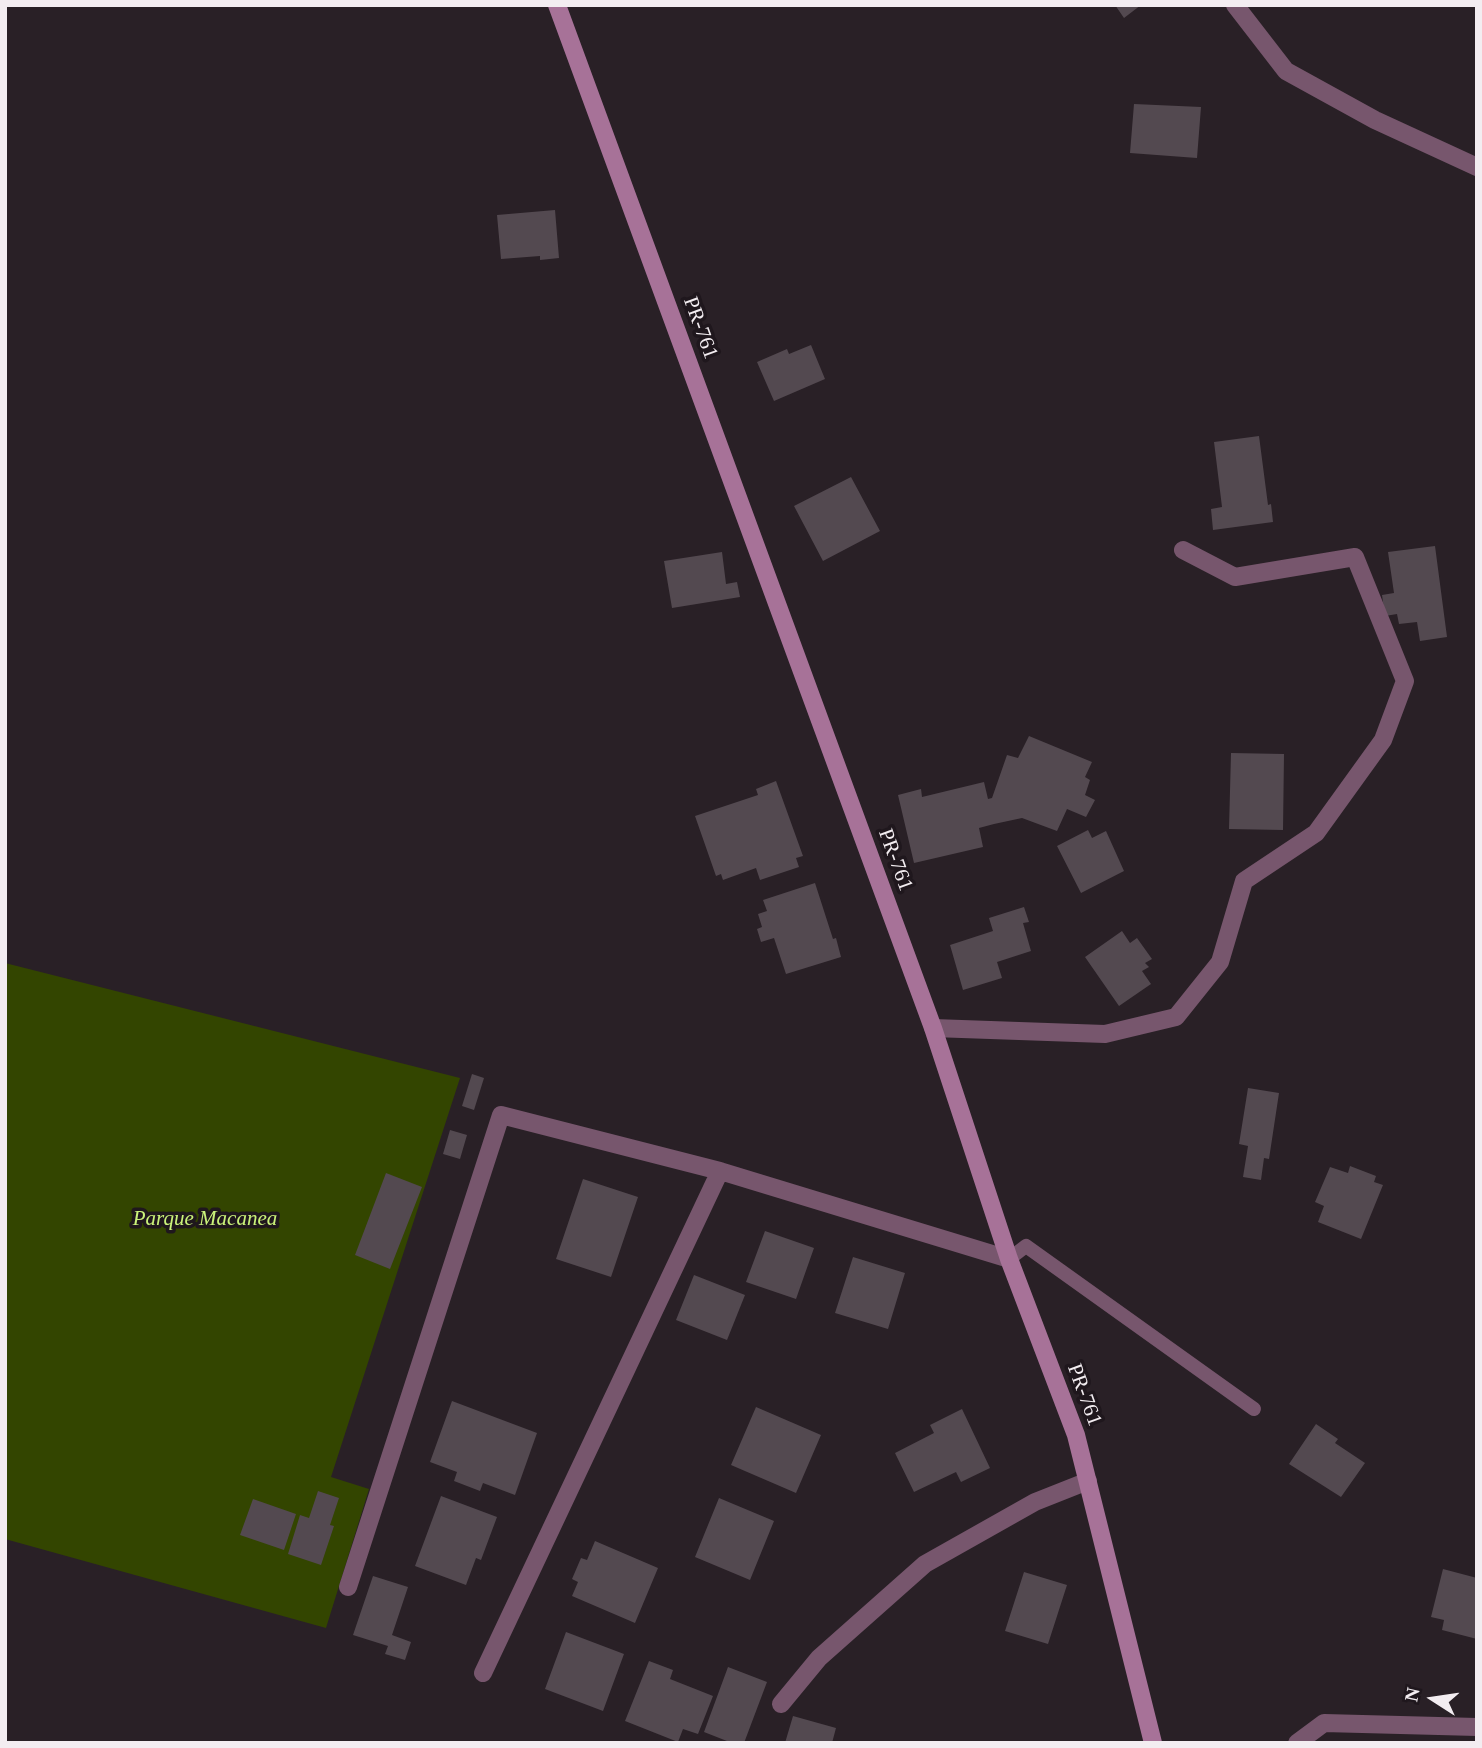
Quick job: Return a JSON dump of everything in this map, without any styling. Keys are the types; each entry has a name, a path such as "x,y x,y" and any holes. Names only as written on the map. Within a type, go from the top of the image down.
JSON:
{"street":[{"name":"PR-761","path":"557,5 933,1028 1009,1259 1076,1435 1153,1743"},
{"path":"1235,5 1286,71 1375,120 1477,167"},
{"path":"933,1028 1105,1034 1175,1017 1220,962 1244,881 1316,833 1383,740 1405,681 1355,557 1235,577 1183,550"},
{"path":"348,1587 501,1115 720,1171 1009,1259"},
{"path":"483,1673 720,1171"},
{"path":"781,1704 819,1658 925,1564 1035,1502 1088,1481"},
{"path":"1297,1743 1324,1723 1477,1727"}],"lane":[{"path":"1009,1259 1026,1246 1254,1409"}],"green space":[{"name":"Parque Macanea","path":"5,963 460,1078 331,1477 369,1489 326,1628 5,1539"}],"building":[{"path":"1115,5 1141,5 1124,18"},
{"path":"1134,104 1201,107 1197,158 1130,153"},
{"path":"555,210 559,258 540,260 540,256 501,259 497,215"},
{"path":"811,345 825,379 774,401 757,362 787,349 789,354"},
{"path":"1259,436 1268,505 1271,504 1273,522 1213,530 1211,509 1222,507 1214,442"},
{"path":"851,477 880,531 823,561 794,506"},
{"path":"1435,546 1447,637 1420,641 1417,622 1399,624 1397,614 1385,616 1382,595 1394,593 1388,552"},
{"path":"722,552 726,584 737,582 740,597 672,608 664,561"},
{"path":"1029,736 1092,762 1085,777 1090,780 1085,795 1095,800 1086,817 1067,809 1057,831 1022,818 979,828 983,847 914,863 898,795 921,789 922,797 984,782 988,799 992,798 1007,755 1018,758"},
{"path":"1231,753 1284,754 1283,830 1229,829"},
{"path":"776,781 803,856 796,858 799,867 760,880 756,868 723,880 721,874 716,876 695,816 758,795 756,789"},
{"path":"1088,830 1092,838 1106,831 1124,871 1081,893 1057,846"},
{"path":"815,883 841,957 786,974 774,938 761,942 757,929 762,927 758,914 767,911 763,900"},
{"path":"1024,907 1029,922 1023,923 1031,951 997,962 1002,978 963,990 950,945 993,931 989,918"},
{"path":"1122,931 1130,943 1137,938 1152,959 1145,963 1149,967 1142,971 1151,984 1119,1006 1085,957"},
{"path":"472,1074 484,1078 474,1110 462,1106"},
{"path":"1248,1088 1279,1093 1269,1159 1264,1158 1261,1180 1243,1177 1248,1146 1239,1144"},
{"path":"450,1130 467,1135 460,1159 443,1154"},
{"path":"1350,1166 1376,1176 1374,1182 1383,1185 1361,1239 1318,1222 1324,1206 1315,1202 1330,1167 1348,1173"},
{"path":"386,1173 422,1187 390,1269 355,1255"},
{"path":"583,1179 638,1197 611,1277 556,1259"},
{"path":"765,1231 814,1248 796,1299 746,1282"},
{"path":"853,1257 905,1273 888,1329 835,1313"},
{"path":"694,1275 745,1295 727,1340 676,1320"},
{"path":"452,1401 537,1433 515,1495 483,1483 480,1491 454,1481 457,1472 430,1462"},
{"path":"756,1407 821,1435 796,1493 731,1465"},
{"path":"962,1409 990,1468 961,1482 956,1472 914,1492 895,1453 934,1433 930,1425"},
{"path":"1316,1424 1338,1439 1335,1443 1365,1463 1341,1497 1289,1464"},
{"path":"318,1491 339,1498 330,1525 334,1526 321,1565 288,1554 300,1515 309,1518"},
{"path":"441,1496 497,1517 481,1560 476,1558 466,1585 415,1566"},
{"path":"719,1498 774,1521 750,1580 695,1557"},
{"path":"253,1499 296,1514 284,1550 240,1535"},
{"path":"595,1541 658,1568 635,1623 572,1596 578,1582 572,1579 581,1558 587,1560"},
{"path":"1443,1569 1477,1578 1477,1639 1442,1630 1444,1620 1431,1617"},
{"path":"1024,1572 1067,1585 1048,1644 1005,1631"},
{"path":"373,1576 408,1587 392,1635 411,1642 405,1660 385,1654 388,1646 353,1635"},
{"path":"566,1632 624,1654 603,1711 545,1689"},
{"path":"649,1661 673,1670 670,1679 713,1696 698,1734 683,1729 678,1742 625,1721"},
{"path":"728,1667 767,1682 744,1743 732,1743 704,1732"},
{"path":"793,1716 836,1728 832,1743 785,1743"}]}
